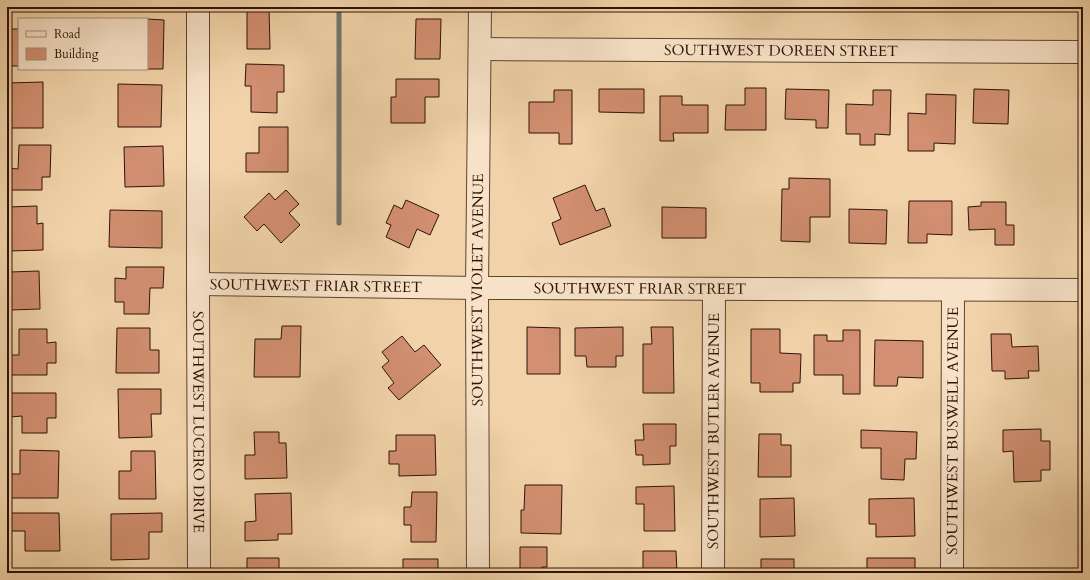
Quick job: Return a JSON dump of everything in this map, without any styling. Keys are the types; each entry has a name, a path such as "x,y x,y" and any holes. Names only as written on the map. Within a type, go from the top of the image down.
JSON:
{"street":[{"name":"SOUTHWEST LUCERO DRIVE","path":"198,7 199,573"},
{"name":"SOUTHWEST VIOLET AVENUE","path":"478,573 477,288 480,7"},
{"name":"SOUTHWEST DOREEN STREET","path":"480,49 1083,52"},
{"name":"SOUTHWEST FRIAR STREET","path":"198,284 714,290 1083,290"},
{"name":"SOUTHWEST BUTLER AVENUE","path":"713,573 714,290"},
{"name":"SOUTHWEST BUSWELL AVENUE","path":"952,573 953,290"}],"building":[{"path":"247,7 269,7 270,49 247,49"},
{"path":"148,19 164,20 163,69 148,69"},
{"path":"416,19 441,19 440,59 415,59"},
{"path":"8,29 18,29 18,66 7,66"},
{"path":"246,64 284,65 284,92 277,92 277,113 251,112 251,86 245,86"},
{"path":"396,79 439,79 439,97 425,97 425,123 391,123 391,97 396,97"},
{"path":"43,82 43,128 7,128 7,83"},
{"path":"118,84 162,85 161,127 118,127"},
{"path":"745,88 766,88 766,130 725,130 726,105 745,105"},
{"path":"599,89 644,89 644,113 599,112"},
{"path":"786,89 829,90 828,128 816,128 816,120 785,119"},
{"path":"974,89 1009,90 1008,124 973,123"},
{"path":"554,90 572,90 572,144 559,144 559,133 529,133 529,102 554,102"},
{"path":"873,90 891,90 890,135 875,134 875,145 860,145 860,134 846,134 846,104 873,105"},
{"path":"926,94 956,95 955,144 934,143 934,151 908,151 908,113 926,114"},
{"path":"660,96 682,96 682,105 708,105 708,133 673,133 674,141 660,141"},
{"path":"259,127 288,127 288,172 246,172 246,153 259,153"},
{"path":"19,145 51,145 50,177 42,177 42,190 7,190 7,168 18,169"},
{"path":"163,146 164,186 125,187 124,147"},
{"path":"789,178 830,179 830,217 810,217 810,242 781,241 782,189 789,189"},
{"path":"585,185 596,211 604,208 611,226 560,245 552,223 561,219 553,198"},
{"path":"286,190 299,204 289,213 300,225 281,243 264,224 257,231 244,217 269,193 275,200"},
{"path":"406,200 439,215 430,235 417,229 409,248 386,237 391,225 386,223 394,205 402,209"},
{"path":"909,201 952,201 952,235 927,234 927,243 908,243"},
{"path":"981,202 1006,202 1006,225 1014,225 1014,245 995,245 995,229 969,230 968,207 981,206"},
{"path":"37,206 37,224 43,223 43,250 9,251 8,207"},
{"path":"662,207 706,208 706,238 662,238"},
{"path":"849,209 887,210 886,244 849,243"},
{"path":"110,210 162,211 162,248 109,247"},
{"path":"126,267 164,267 163,288 150,288 149,314 124,314 124,302 115,302 115,278 126,279"},
{"path":"39,271 40,309 10,310 10,272"},
{"path":"282,326 301,326 300,377 254,377 255,339 281,339"},
{"path":"527,327 560,328 560,374 527,374"},
{"path":"623,327 623,356 616,356 616,367 587,367 586,356 575,356 575,328"},
{"path":"651,327 673,327 674,393 643,393 643,344 652,344"},
{"path":"117,328 150,328 150,350 159,350 159,373 116,373"},
{"path":"19,329 47,329 47,343 56,342 56,363 47,363 47,375 10,375 9,355 19,355"},
{"path":"751,329 780,329 780,353 801,354 800,383 793,383 793,392 760,392 760,383 751,383"},
{"path":"843,330 860,330 860,394 843,394 843,375 814,375 814,335 827,335 827,341 843,341"},
{"path":"991,334 1011,334 1012,347 1038,346 1039,371 1028,371 1029,378 1005,379 1005,371 992,371"},
{"path":"402,336 415,352 424,345 441,365 399,400 388,388 394,383 382,367 389,361 382,352"},
{"path":"875,340 923,341 923,378 898,377 897,386 874,386"},
{"path":"118,389 161,389 161,414 151,414 152,437 119,438"},
{"path":"10,393 56,393 56,418 47,418 47,433 22,433 22,416 10,417"},
{"path":"643,424 676,424 676,446 670,446 670,464 643,465 643,455 636,455 635,440 644,440"},
{"path":"1041,429 1041,441 1050,441 1050,470 1041,470 1041,481 1014,482 1013,451 1003,452 1003,430"},
{"path":"861,430 917,432 916,459 905,459 904,480 881,479 881,448 861,448"},
{"path":"254,432 279,432 279,443 286,443 287,478 245,479 245,455 255,455"},
{"path":"759,434 781,434 781,445 791,445 791,477 758,477"},
{"path":"396,435 435,435 436,475 399,476 399,464 389,464 389,451 396,451"},
{"path":"20,450 59,451 58,498 7,498 7,474 20,474"},
{"path":"131,451 155,451 156,499 119,499 119,471 131,471"},
{"path":"525,485 562,485 561,534 521,533 521,510 524,510"},
{"path":"674,486 675,531 644,531 644,504 636,504 636,487"},
{"path":"412,492 437,492 436,542 411,542 411,525 404,525 404,507 411,507"},
{"path":"291,493 292,534 278,534 278,540 245,541 245,522 256,521 255,494"},
{"path":"794,498 795,536 760,537 760,499"},
{"path":"914,498 915,536 876,537 876,524 869,524 869,499"},
{"path":"11,513 59,513 60,551 25,551 25,531 11,531"},
{"path":"162,513 162,532 149,532 149,559 111,560 111,514"},
{"path":"520,547 547,547 547,567 542,567 542,573 520,573"},
{"path":"643,551 676,551 677,573 643,573"},
{"path":"247,558 279,558 279,573 247,573"},
{"path":"867,558 915,558 915,573 867,573"},
{"path":"403,559 438,559 438,573 403,573"},
{"path":"761,559 794,559 794,573 761,573"}],"waterway":[{"path":"339,7 339,223"}]}
